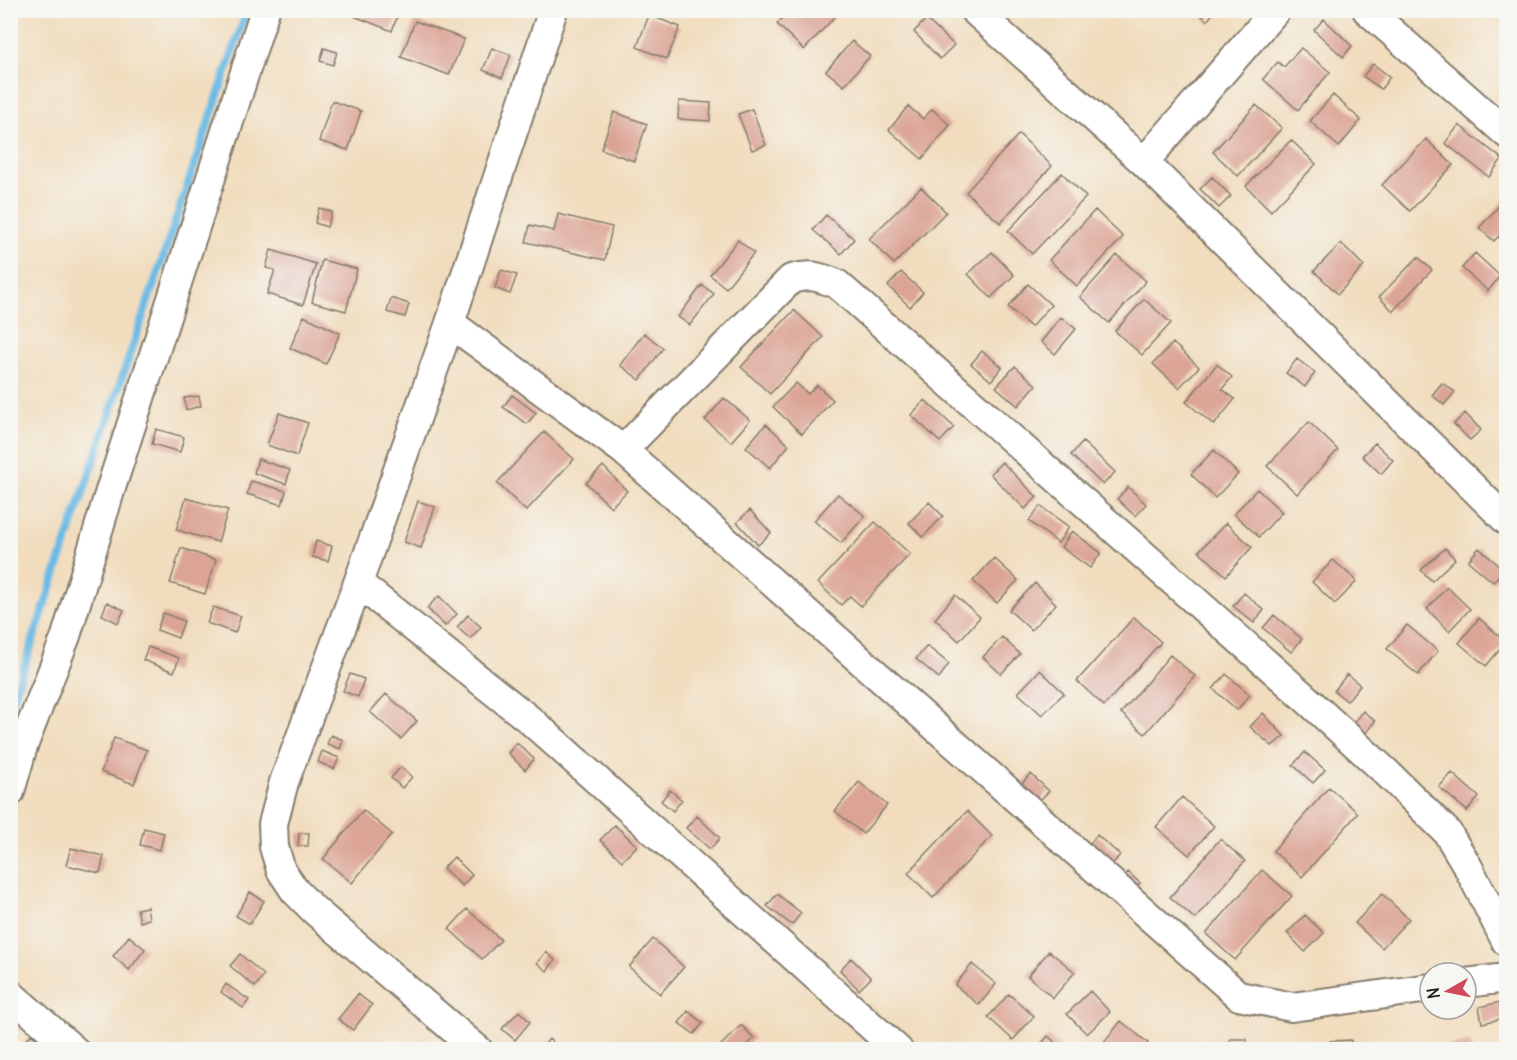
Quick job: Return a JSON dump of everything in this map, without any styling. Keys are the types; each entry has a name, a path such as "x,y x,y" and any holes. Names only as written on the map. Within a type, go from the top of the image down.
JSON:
{"street":[{"path":"10,792 23,746 66,636 110,491 265,10"},
{"path":"478,1050 315,911 296,891 280,870 274,847 273,824 284,782 358,583 450,323 553,10"},
{"path":"974,10 1144,162 1506,520"},
{"path":"1144,162 1276,10"},
{"path":"1367,10 1506,133"},
{"path":"623,450 791,279 808,275 821,277 837,284 1386,772 1447,832 1468,867 1506,941"},
{"path":"450,323 623,450 1239,996 1292,1007 1418,990"},
{"path":"358,583 531,721 898,1050"},
{"path":"1478,982 1506,978"},
{"path":"10,994 74,1050"}],"building":[{"path":"356,10 381,10 397,17 392,31 354,16"},
{"path":"790,10 841,10 804,50 777,24"},
{"path":"1196,10 1216,10 1207,21"},
{"path":"649,15 680,27 667,59 637,47"},
{"path":"926,19 954,45 940,59 914,32"},
{"path":"1324,19 1352,46 1343,57 1314,30"},
{"path":"415,21 464,39 449,75 401,57"},
{"path":"852,41 870,56 844,86 826,71"},
{"path":"324,48 337,52 333,65 320,61"},
{"path":"492,48 511,55 502,78 483,70"},
{"path":"1301,48 1330,72 1298,110 1263,79 1278,62 1284,67"},
{"path":"1373,64 1390,77 1381,89 1363,76"},
{"path":"1333,95 1361,120 1339,147 1310,121"},
{"path":"332,101 361,111 348,150 319,141"},
{"path":"679,101 711,103 710,121 678,119"},
{"path":"1256,105 1282,128 1238,176 1213,152"},
{"path":"908,106 923,119 932,109 950,125 922,159 889,130"},
{"path":"752,109 766,145 752,150 738,114"},
{"path":"614,112 647,124 634,161 601,149"},
{"path":"1459,125 1502,159 1489,177 1445,143"},
{"path":"1019,134 1052,166 1000,223 966,192"},
{"path":"1426,139 1453,165 1410,211 1382,185"},
{"path":"1291,140 1316,164 1271,211 1246,186"},
{"path":"1062,173 1086,197 1032,254 1008,231"},
{"path":"1212,177 1231,196 1219,208 1200,189"},
{"path":"921,187 946,212 894,264 869,239"},
{"path":"1504,200 1506,202 1506,243 1499,236 1494,241 1479,228"},
{"path":"319,208 332,212 327,227 315,223"},
{"path":"1095,210 1123,237 1077,286 1049,260"},
{"path":"558,214 612,227 605,260 526,242 530,225 554,231"},
{"path":"826,215 854,239 841,254 813,230"},
{"path":"738,240 754,253 726,288 710,275"},
{"path":"1341,243 1364,266 1338,294 1314,271"},
{"path":"271,250 316,264 303,305 267,294 275,270 266,268"},
{"path":"992,252 1014,275 991,298 968,274"},
{"path":"1475,253 1500,276 1488,291 1462,268"},
{"path":"1117,255 1146,281 1109,323 1080,297"},
{"path":"1418,257 1432,270 1393,311 1379,297"},
{"path":"322,260 357,269 346,311 312,302"},
{"path":"501,270 517,275 510,294 495,288"},
{"path":"901,272 923,292 910,307 888,286"},
{"path":"1028,284 1051,305 1031,327 1008,307"},
{"path":"702,285 714,294 690,325 678,317"},
{"path":"391,298 409,304 405,317 387,312"},
{"path":"1144,299 1171,323 1142,355 1115,331"},
{"path":"794,310 823,337 770,394 741,367"},
{"path":"304,316 340,333 326,364 290,348"},
{"path":"1061,317 1076,329 1055,354 1041,342"},
{"path":"644,333 663,348 640,380 620,365"},
{"path":"1173,343 1199,367 1179,388 1153,364"},
{"path":"982,351 1002,367 991,381 971,364"},
{"path":"1297,359 1315,373 1305,387 1286,373"},
{"path":"1217,364 1232,377 1222,389 1235,399 1214,425 1186,402"},
{"path":"1015,366 1036,385 1018,406 996,387"},
{"path":"796,383 808,394 817,385 833,400 802,434 773,407"},
{"path":"1442,383 1455,392 1444,405 1432,395"},
{"path":"512,395 536,413 527,424 503,407"},
{"path":"199,396 201,406 186,410 184,398"},
{"path":"724,398 750,420 731,442 705,420"},
{"path":"925,400 954,427 940,442 911,415"},
{"path":"279,413 308,423 297,456 267,445"},
{"path":"1465,413 1481,430 1470,440 1454,424"},
{"path":"1309,422 1338,450 1297,494 1267,466"},
{"path":"766,424 789,445 770,468 746,447"},
{"path":"156,429 184,437 180,452 152,444"},
{"path":"544,432 574,459 526,511 497,483"},
{"path":"1083,442 1115,472 1103,485 1071,455"},
{"path":"1375,443 1393,460 1381,474 1362,456"},
{"path":"1214,450 1238,474 1215,498 1191,474"},
{"path":"258,459 290,470 286,484 254,473"},
{"path":"1002,462 1037,497 1025,509 990,474"},
{"path":"603,466 627,491 611,507 586,483"},
{"path":"251,481 286,491 282,505 247,494"},
{"path":"1128,487 1146,504 1135,516 1117,499"},
{"path":"1257,489 1282,512 1259,537 1234,514"},
{"path":"838,494 865,516 841,543 814,521"},
{"path":"186,498 228,510 218,542 176,530"},
{"path":"418,501 435,507 421,548 404,542"},
{"path":"929,502 943,516 923,537 909,523"},
{"path":"1040,506 1069,527 1058,543 1029,521"},
{"path":"750,510 771,533 758,545 737,522"},
{"path":"875,522 910,554 861,606 850,596 841,605 818,583"},
{"path":"1226,523 1252,547 1226,576 1199,551"},
{"path":"1072,531 1101,553 1090,568 1061,547"},
{"path":"316,541 332,546 328,561 312,557"},
{"path":"181,548 216,560 205,594 170,583"},
{"path":"1445,548 1455,559 1432,581 1421,570"},
{"path":"1479,548 1504,570 1493,582 1468,561"},
{"path":"994,558 1018,580 997,603 973,581"},
{"path":"1333,560 1357,581 1335,604 1312,582"},
{"path":"1035,583 1056,604 1031,630 1009,610"},
{"path":"1447,587 1470,609 1449,631 1427,609"},
{"path":"1244,593 1264,610 1254,623 1233,606"},
{"path":"955,595 980,617 959,641 935,619"},
{"path":"439,596 457,614 445,626 427,608"},
{"path":"107,602 124,610 118,623 102,615"},
{"path":"213,607 241,616 235,633 207,623"},
{"path":"163,613 184,621 178,638 157,630"},
{"path":"468,615 481,627 470,639 457,627"},
{"path":"1274,615 1302,639 1291,652 1263,628"},
{"path":"1134,617 1161,642 1104,706 1077,681"},
{"path":"1479,618 1506,642 1486,666 1459,643"},
{"path":"1407,625 1438,651 1418,675 1387,649"},
{"path":"1002,637 1020,654 1001,674 983,657"},
{"path":"927,646 949,664 939,678 916,659"},
{"path":"148,647 179,658 174,672 143,660"},
{"path":"1170,655 1195,676 1145,734 1121,713"},
{"path":"1040,670 1064,693 1042,715 1018,693"},
{"path":"350,674 364,679 358,697 343,691"},
{"path":"1226,674 1250,695 1237,710 1213,689"},
{"path":"1347,674 1360,685 1347,701 1334,691"},
{"path":"386,694 417,721 401,739 370,712"},
{"path":"1363,711 1375,721 1366,733 1354,722"},
{"path":"1263,713 1284,736 1272,746 1250,727"},
{"path":"331,735 343,740 340,749 327,744"},
{"path":"114,738 147,750 134,784 101,772"},
{"path":"517,743 534,759 525,770 508,753"},
{"path":"322,751 339,758 334,769 318,762"},
{"path":"1305,752 1325,770 1313,783 1293,765"},
{"path":"401,767 412,777 402,788 391,778"},
{"path":"1452,773 1479,797 1467,811 1439,787"},
{"path":"1031,774 1049,791 1039,801 1021,784"},
{"path":"859,782 887,805 863,834 835,811"},
{"path":"1329,787 1358,813 1302,877 1273,851"},
{"path":"670,790 682,800 673,811 661,801"},
{"path":"1182,797 1214,826 1189,855 1156,827"},
{"path":"363,810 392,834 352,883 323,859"},
{"path":"967,811 992,836 933,898 908,873"},
{"path":"697,816 720,838 710,849 686,828"},
{"path":"615,825 637,846 622,861 600,840"},
{"path":"144,828 164,833 160,850 140,845"},
{"path":"299,833 309,833 308,846 298,846"},
{"path":"1097,835 1120,855 1110,867 1087,847"},
{"path":"1220,839 1245,861 1195,919 1170,897"},
{"path":"71,848 104,856 100,873 66,865"},
{"path":"454,857 472,875 462,886 443,868"},
{"path":"1262,870 1292,896 1235,960 1206,934"},
{"path":"1128,872 1140,883 1131,893 1119,883"},
{"path":"250,892 264,901 250,924 236,916"},
{"path":"777,894 801,913 792,925 767,906"},
{"path":"1382,894 1409,919 1382,948 1355,923"},
{"path":"147,907 149,919 140,922 137,909"},
{"path":"467,909 501,940 482,959 449,929"},
{"path":"1305,915 1324,933 1305,952 1287,933"},
{"path":"129,936 145,949 129,970 113,956"},
{"path":"653,939 684,967 660,994 629,967"},
{"path":"1049,951 1075,972 1053,998 1028,976"},
{"path":"546,952 555,960 547,971 537,963"},
{"path":"240,954 264,975 255,987 230,966"},
{"path":"851,958 871,978 859,990 840,970"},
{"path":"972,964 996,984 979,1005 955,985"},
{"path":"226,984 249,1000 243,1008 221,992"},
{"path":"1090,991 1110,1012 1087,1034 1067,1014"},
{"path":"358,994 372,1005 353,1030 338,1019"},
{"path":"1009,994 1034,1016 1013,1040 988,1017"},
{"path":"1505,1001 1506,1018 1482,1023 1479,1007"},
{"path":"519,1011 530,1022 515,1040 502,1029"},
{"path":"688,1011 703,1023 694,1034 679,1023"},
{"path":"1121,1021 1148,1043 1142,1050 1103,1050 1100,1047"},
{"path":"741,1025 754,1038 743,1050 723,1050 720,1046"},
{"path":"31,1034 37,1039 30,1049 24,1044"},
{"path":"1048,1036 1063,1050 1036,1050"},
{"path":"549,1039 562,1050 540,1050"},
{"path":"1230,1039 1247,1039 1246,1050 1229,1050"},
{"path":"1351,1040 1351,1050 1331,1050 1330,1041"},
{"path":"1471,1042 1472,1050 1438,1050 1437,1048"}],"waterway":[{"path":"10,708 247,10"}]}
